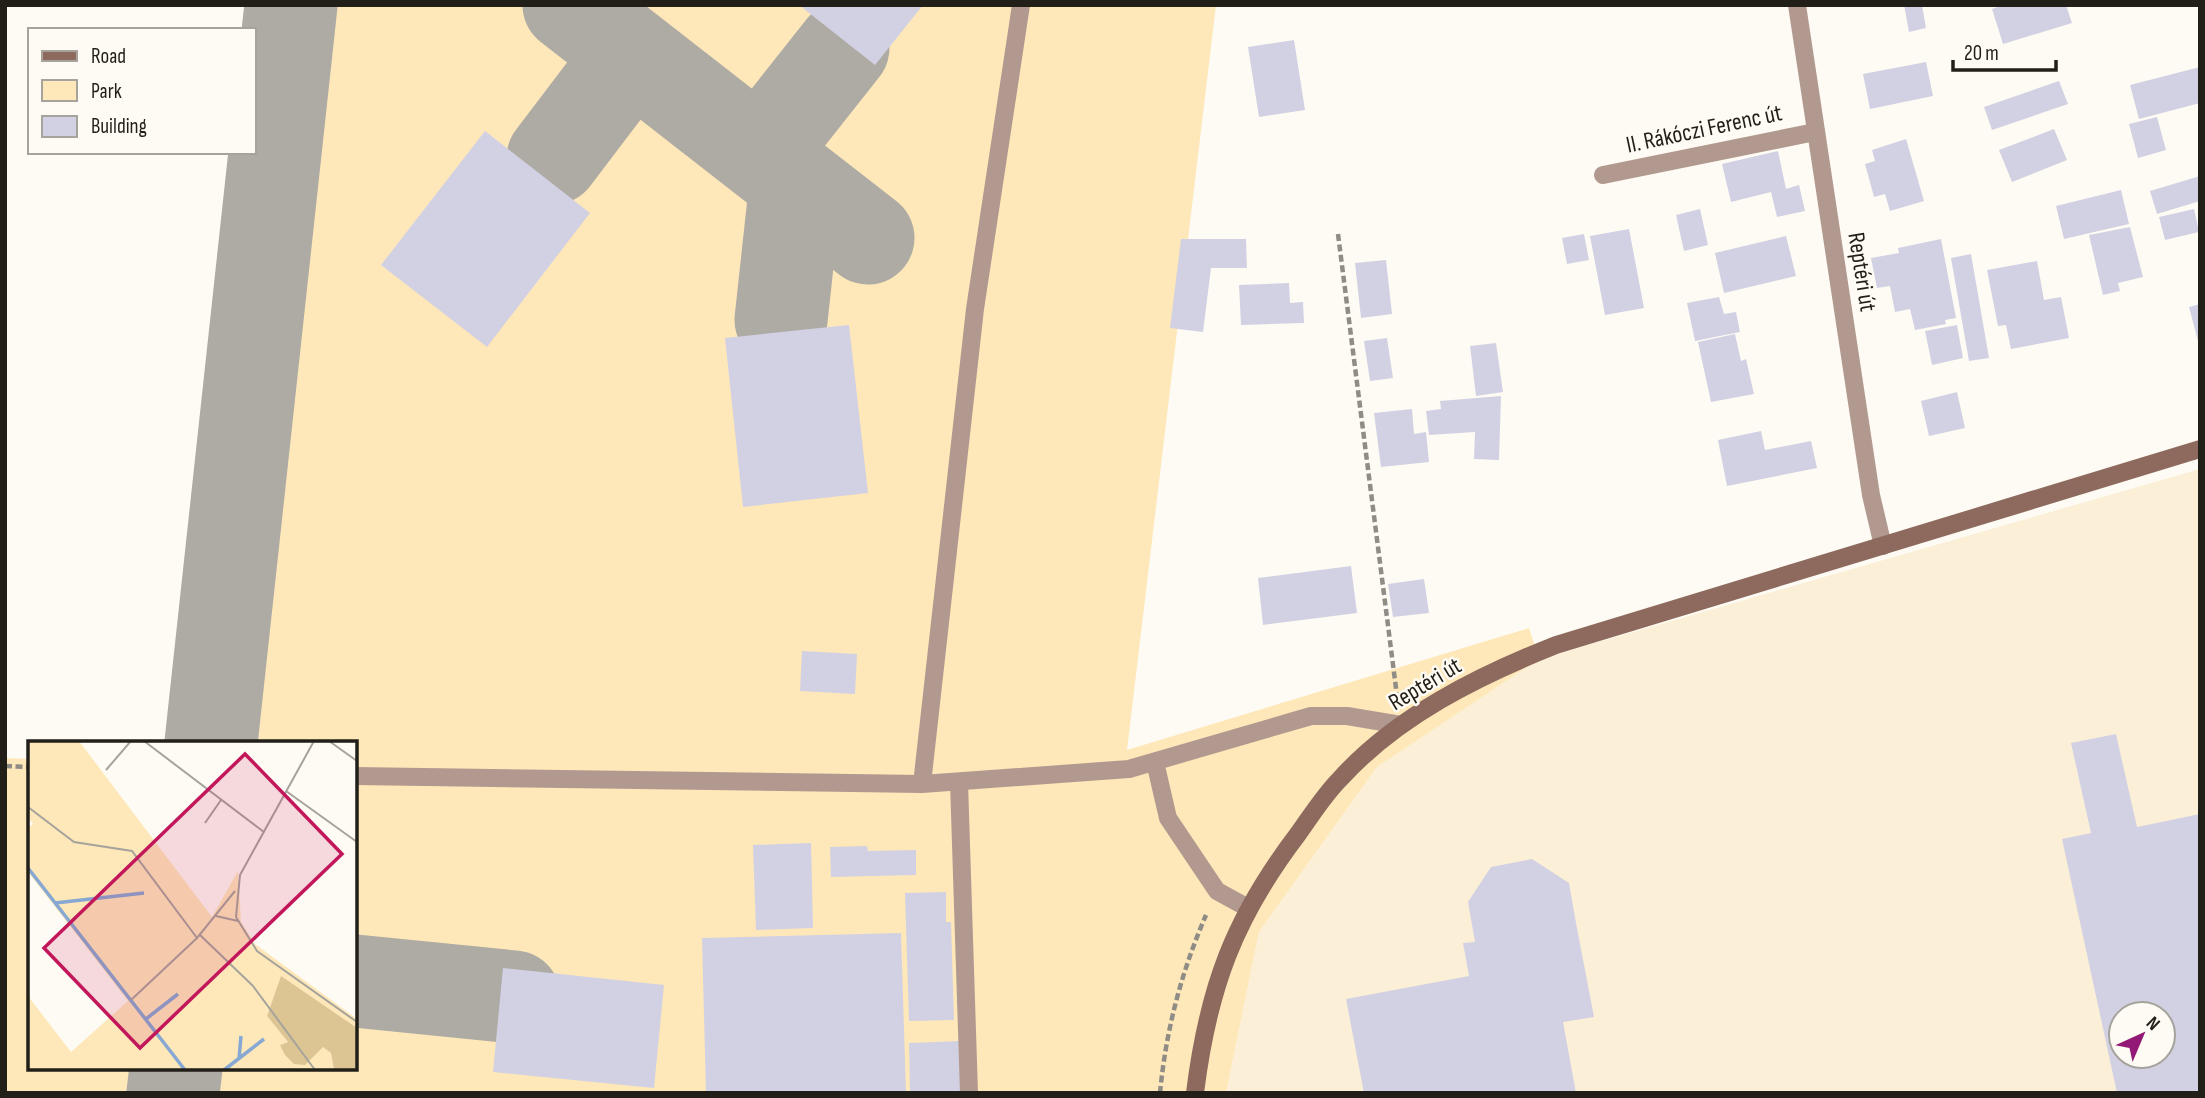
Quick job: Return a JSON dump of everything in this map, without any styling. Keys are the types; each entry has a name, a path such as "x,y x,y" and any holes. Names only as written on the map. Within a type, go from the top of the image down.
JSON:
{"main road":[{"name":"Reptéri út","path":"1195,1093 1200,1049 1226,954 1264,879 1339,779 1401,725 1451,694 1513,662 1556,645 2200,449"}],"street":[{"path":"922,784 975,309 1021,5"},
{"name":"Reptéri út","path":"1797,5 1871,495 1883,546"},
{"name":"II. Rákóczi Ferenc út","path":"1602,175 1815,132"},
{"path":"357,776 922,784 1129,769 1311,716 1347,716 1401,725"},
{"path":"1155,762 1168,818 1217,891 1248,908"},
{"path":"958,782 969,1093"}],"path":[{"path":"1338,234 1394,680"},
{"path":"5,766 28,766"},
{"path":"1160,1093 1164,1050 1174,1000 1190,952 1217,891"}],"shaded area":[{"path":"2200,469 2200,1093 1226,1093 1259,932 1377,767 1539,659"}],"green space":[{"path":"270,5 1216,5 1127,750 1529,628 1539,659 1377,767 1259,932 1226,1093 5,1093 5,758 28,759 28,1070 357,1070 357,741 189,741 254,154 256,154"}],"building":[{"path":"799,5 923,5 875,65"},
{"path":"1904,5 1922,5 1926,28 1909,32"},
{"path":"2003,5 2066,5 2072,23 2003,44 1992,9"},
{"path":"1294,40 1305,110 1259,117 1248,47"},
{"path":"1926,62 1933,96 1870,109 1863,74"},
{"path":"2200,67 2200,103 2139,119 2130,85"},
{"path":"2059,81 2068,104 1992,130 1984,107"},
{"path":"2157,117 2166,150 2138,158 2129,124"},
{"path":"2054,129 2067,160 2012,182 1999,150"},
{"path":"485,131 590,213 487,347 381,265"},
{"path":"1906,139 1924,201 1890,211 1885,194 1874,197 1865,164 1875,161 1872,150"},
{"path":"1778,151 1786,189 1799,185 1805,211 1777,217 1771,192 1731,202 1722,164"},
{"path":"2200,176 2200,201 2157,214 2150,191"},
{"path":"2121,190 2129,224 2064,239 2056,206"},
{"path":"1700,209 1708,245 1684,251 1676,215"},
{"path":"2194,209 2199,232 2165,240 2159,217"},
{"path":"2130,227 2143,277 2118,283 2120,291 2103,295 2089,235"},
{"path":"1629,229 1644,308 1605,315 1590,236"},
{"path":"1584,234 1589,260 1567,264 1562,238"},
{"path":"1786,236 1796,276 1724,293 1715,253"},
{"path":"1181,239 1246,239 1247,268 1211,268 1203,332 1170,328"},
{"path":"1941,239 1956,318 1945,320 1946,324 1915,330 1910,309 1895,312 1890,286 1877,288 1871,258 1899,253 1898,248"},
{"path":"1971,254 1989,358 1969,361 1951,258"},
{"path":"1386,260 1392,314 1361,318 1355,263"},
{"path":"2037,261 2044,300 2061,297 2069,338 2011,349 2006,325 1998,326 1987,270"},
{"path":"1289,283 1290,303 1303,302 1304,323 1241,325 1239,285"},
{"path":"1719,297 1724,314 1736,312 1740,332 1695,341 1687,303"},
{"path":"2200,304 2200,345 2199,345 2189,307"},
{"path":"849,325 868,493 743,507 725,338"},
{"path":"1957,325 1963,358 1932,365 1925,331"},
{"path":"1735,334 1741,361 1746,359 1754,394 1711,402 1698,342"},
{"path":"1387,338 1393,378 1370,381 1364,341"},
{"path":"1496,343 1503,392 1476,396 1470,346"},
{"path":"1957,392 1965,428 1929,436 1921,401"},
{"path":"1501,396 1499,460 1474,459 1475,432 1429,435 1426,411 1441,409 1440,401"},
{"path":"1412,409 1414,434 1426,432 1429,462 1381,467 1374,413"},
{"path":"1761,431 1765,450 1811,441 1817,468 1727,486 1718,440"},
{"path":"1351,566 1357,613 1263,625 1258,578"},
{"path":"1424,579 1429,613 1393,617 1388,584"},
{"path":"802,651 857,654 855,694 800,691"},
{"path":"2116,734 2137,827 2200,814 2200,1093 2117,1093 2112,1070 2177,1070 2177,1000 2107,1000 2107,1047 2062,839 2091,833 2071,743"},
{"path":"811,843 813,928 756,930 753,845"},
{"path":"867,846 868,851 916,850 916,875 831,877 830,847"},
{"path":"1532,859 1569,883 1594,1017 1563,1022 1576,1093 1364,1093 1346,999 1469,976 1463,943 1475,942 1468,902 1491,867"},
{"path":"946,892 946,922 951,922 954,1020 909,1021 905,893"},
{"path":"901,933 906,1093 706,1093 702,938"},
{"path":"503,968 664,985 654,1088 493,1072"},
{"path":"961,1041 963,1091 910,1092 909,1043"}],"taxiway":[{"path":"211,741 291,5"},
{"path":"569,5 868,238"},
{"path":"760,153 843,48"},
{"path":"553,158 632,54"},
{"path":"781,320 796,182"},
{"path":"357,981 514,997"},
{"path":"173,1093 176,1070"}]}
